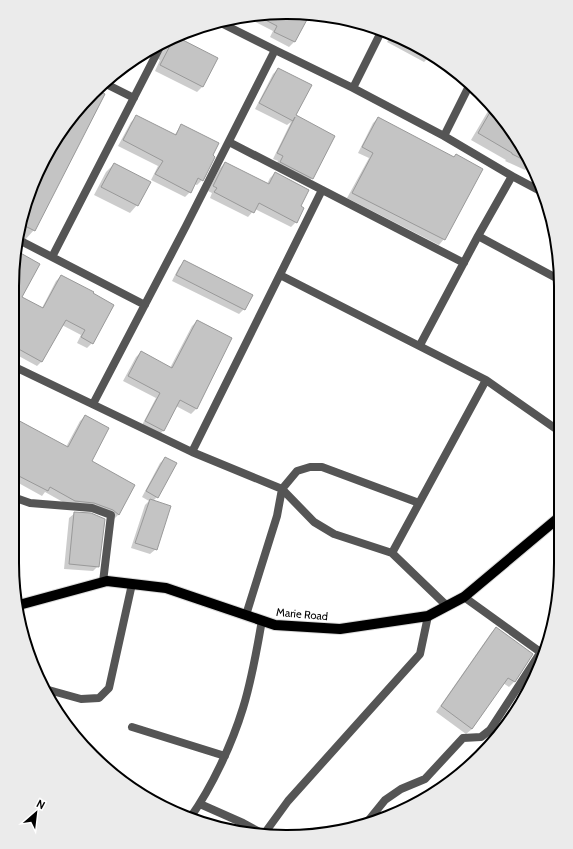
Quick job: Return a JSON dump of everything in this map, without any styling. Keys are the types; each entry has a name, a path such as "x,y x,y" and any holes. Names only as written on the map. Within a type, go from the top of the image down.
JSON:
{"main road":[{"name":"Marie Road","path":"22,605 107,581 166,588 275,625 340,629 428,616 464,596 554,521"}],"street":[{"path":"227,26 353,88 444,136 536,189"},
{"path":"353,88 379,36"},
{"path":"92,404 145,305 275,50"},
{"path":"52,257 157,53"},
{"path":"109,86 134,98"},
{"path":"444,136 467,89"},
{"path":"229,142 464,263"},
{"path":"420,345 512,176"},
{"path":"192,452 322,190"},
{"path":"478,236 553,276"},
{"path":"23,243 145,305"},
{"path":"280,275 420,345 486,380 554,428"},
{"path":"19,369 192,452 282,489 314,522 334,534 392,553 447,606"},
{"path":"392,553 486,380"},
{"path":"246,615 278,516 282,489 297,470 310,467 322,467 419,503"},
{"path":"19,499 30,503 92,508 111,515 104,582"},
{"path":"52,691 81,699 99,698 109,688 132,584"},
{"path":"464,596 539,651"},
{"path":"269,829 288,802 420,654 428,616"},
{"path":"193,813 200,804 225,756 243,708 256,655 262,620"},
{"path":"372,816 385,800 401,790 425,779 463,738 481,737 490,730 521,681 535,662"},
{"path":"132,727 225,756"},
{"path":"200,804 252,828"}],"building":[{"path":"266,20 307,20 295,42 274,32 277,26"},
{"path":"182,40 218,58 203,87 160,65 170,46"},
{"path":"278,68 312,85 296,115 335,136 313,179 280,162 283,156 277,153 293,121 259,103"},
{"path":"102,92 105,94 35,231 26,226 39,184 64,138 85,110"},
{"path":"490,112 509,138 521,158 512,154 478,133"},
{"path":"136,115 176,135 181,124 219,143 213,155 215,157 203,181 198,178 191,193 155,174 163,161 123,140"},
{"path":"378,117 454,157 456,154 483,169 445,240 352,193 373,153 362,147"},
{"path":"225,162 269,184 275,172 309,190 301,206 304,208 297,223 259,203 254,213 214,192 217,188 213,186"},
{"path":"114,163 151,182 138,206 101,187"},
{"path":"21,253 40,264 22,297 43,308 61,275 94,292 93,293 114,305 93,344 81,337 85,330 66,320 42,362 19,349 19,286"},
{"path":"184,260 253,295 245,310 176,275"},
{"path":"197,320 232,338 197,409 180,400 164,431 145,421 160,393 128,376 141,351 172,368"},
{"path":"85,415 109,428 92,461 135,485 119,515 113,510 94,503 75,501 50,487 48,491 19,476 19,421 68,447"},
{"path":"165,457 177,463 158,498 146,491"},
{"path":"150,499 171,506 157,550 135,543"},
{"path":"74,512 91,513 105,519 99,567 69,564"},
{"path":"496,627 533,654 515,682 508,678 472,729 441,706"}]}
